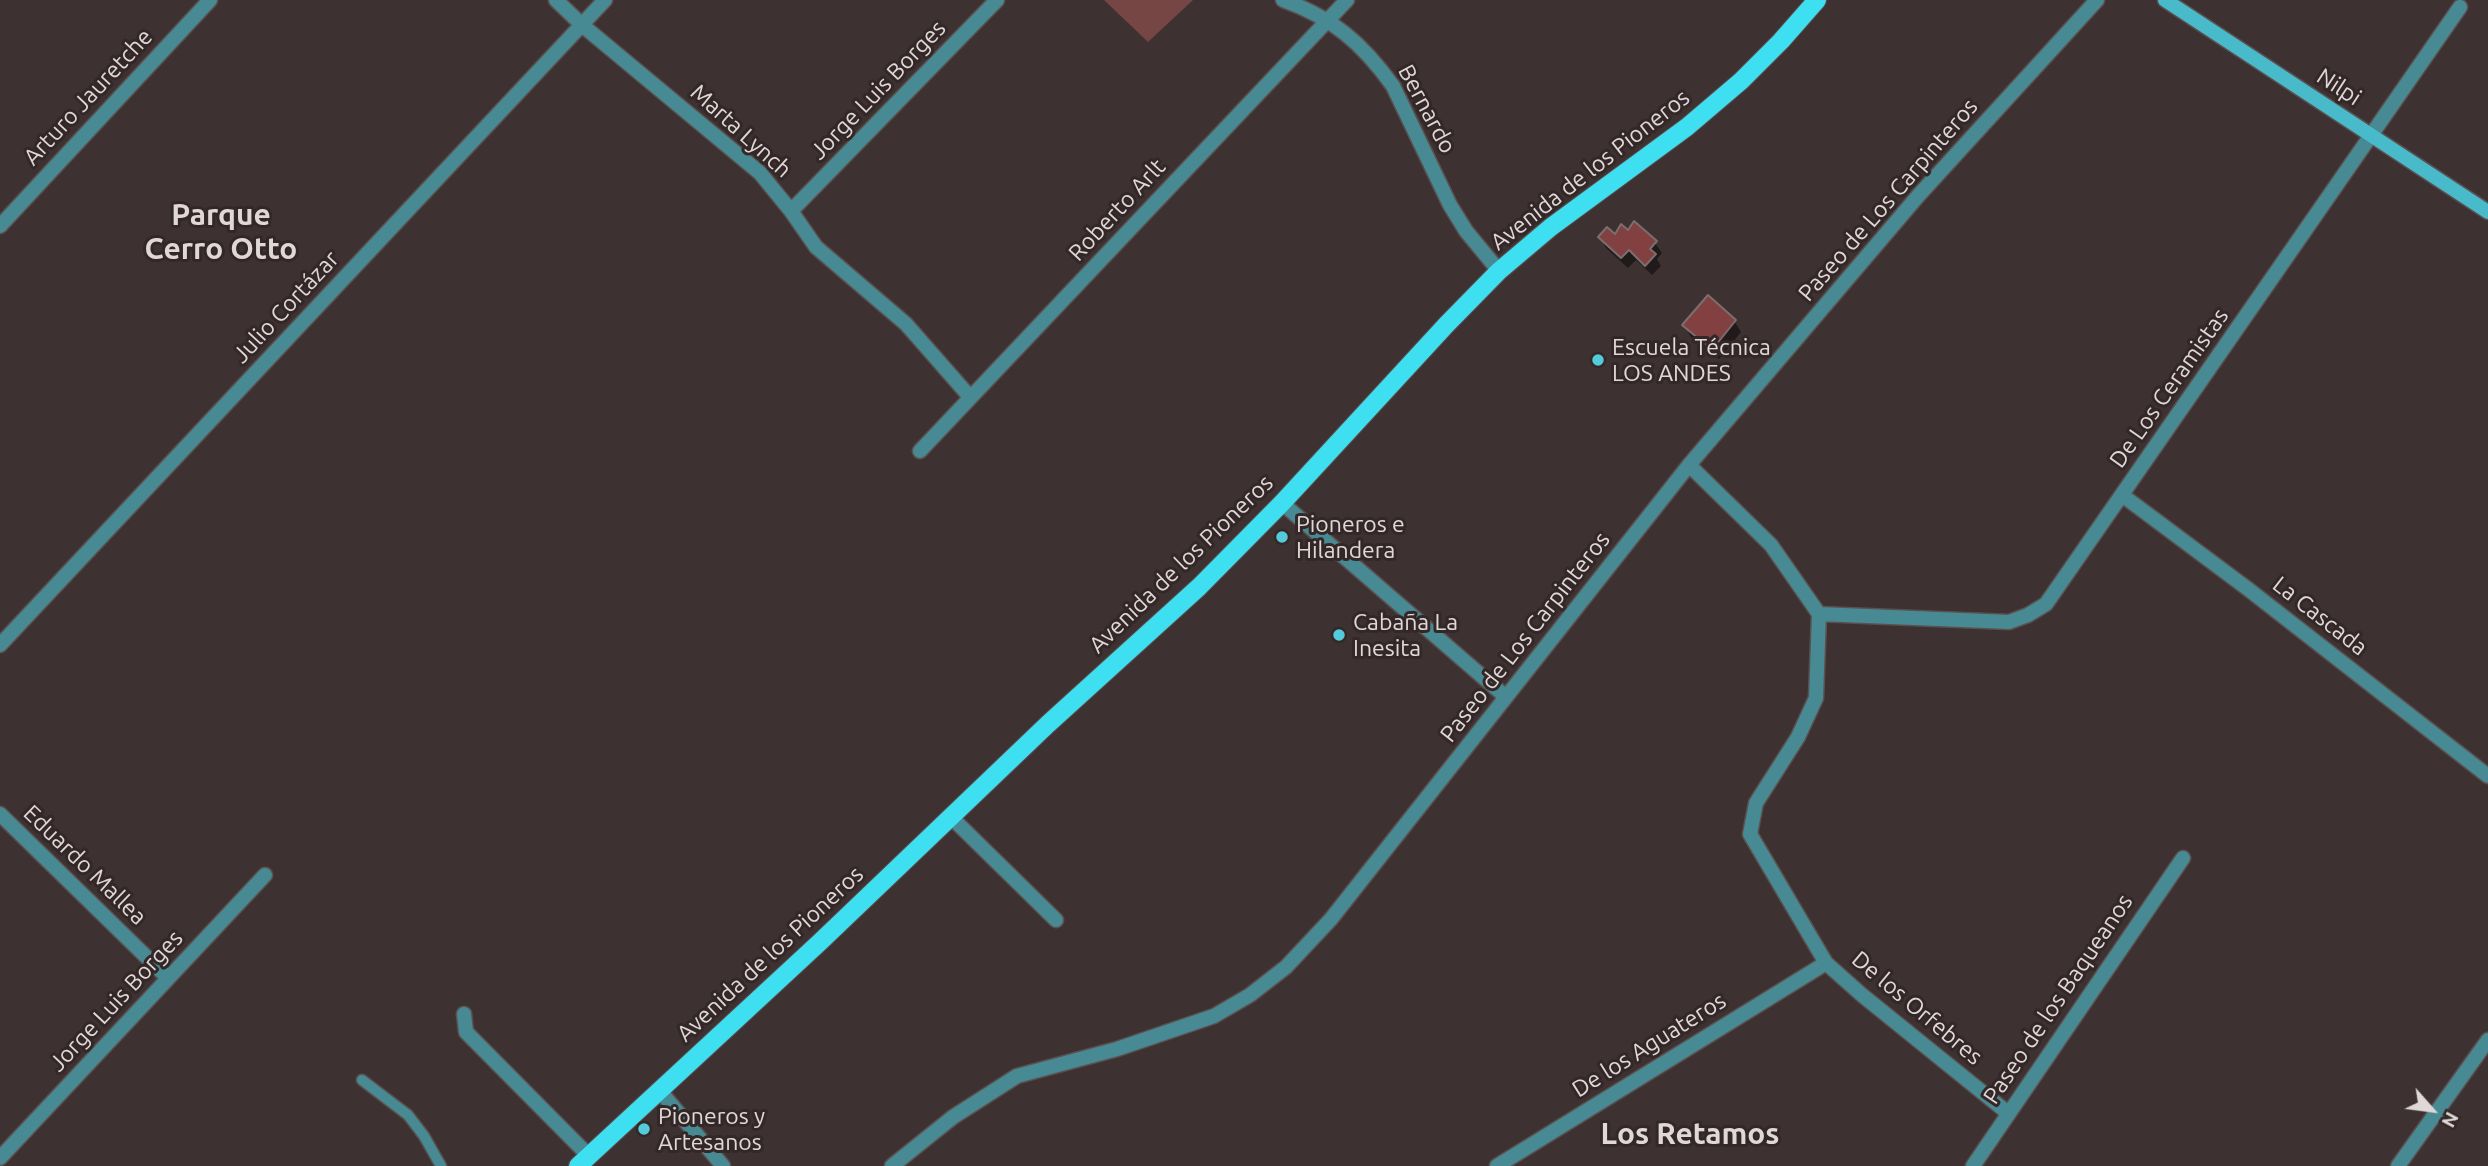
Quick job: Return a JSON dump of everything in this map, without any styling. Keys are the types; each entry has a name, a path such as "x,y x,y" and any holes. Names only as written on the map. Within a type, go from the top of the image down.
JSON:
{"main road":[{"name":"Avenida de los Pioneros","path":"583,1161 1048,724 1199,587 1282,503 1499,271 1551,227 1687,127 1732,89 1781,41 1817,0"}],"street":[{"name":"Arturo Jauretche","path":"0,226 210,0"},
{"name":"Marta Lynch","path":"556,0 760,173 792,211 816,247 906,324 970,397"},
{"name":"Julio Cortázar","path":"0,645 605,0"},
{"name":"Jorge Luis Borges","path":"792,211 997,0"},
{"name":"Bernardo","path":"1283,0 1328,19 1350,36 1381,68 1393,86 1450,205 1466,231 1499,271"},
{"name":"Roberto Arlt","path":"920,451 1347,0"},
{"name":"Paseo de Los Carpinteros","path":"892,1166 953,1117 1017,1076 1117,1049 1214,1016 1250,995 1286,967 1331,919 1689,465 1918,196 2097,0"},
{"name":"Nilpi","path":"2165,0 2488,212"},
{"name":"De Los Ceramistas","path":"1819,614 2009,622 2046,604 2460,7"},
{"path":"1689,465 1771,545 1819,614"},
{"name":"La Cascada","path":"2122,495 2248,589 2488,776"},
{"path":"1282,503 1506,697"},
{"name":"De los Orfebres","path":"1819,614 1816,698 1798,737 1756,803 1750,834 1826,963 2008,1112"},
{"name":"Eduardo Mallea","path":"0,814 168,978"},
{"path":"951,817 1056,920"},
{"name":"Paseo de los Baqueanos","path":"1973,1166 2183,858"},
{"name":"Jorge Luis Borges","path":"0,1158 265,875"},
{"name":"De los Aguateros","path":"1497,1166 1826,963"},
{"path":"464,1014 466,1032 583,1161"},
{"path":"2398,1166 2488,1040"},
{"path":"660,1091 723,1166"}],"lane":[{"path":"362,1080 408,1115 441,1166"}],"shaded area":[{"path":"1104,0 1193,0 1148,42"}],"building":[{"path":"1634,221 1657,241 1650,249 1656,254 1645,266 1629,250 1621,258 1598,237 1607,227 1615,234 1621,224 1628,230"},
{"path":"1708,295 1736,320 1712,350 1682,325"}],"place":[{"name":"Escuela Técnica LOS ANDES","path":"1598,360"},
{"name":"Pioneros e Hilandera","path":"1282,537"},
{"name":"Cabaña La Inesita","path":"1339,635"},
{"name":"Pioneros y Artesanos","path":"644,1129"}],"district":[{"name":"Parque Cerro Otto","path":"221,232"},
{"name":"Los Retamos","path":"1690,1134"}]}
